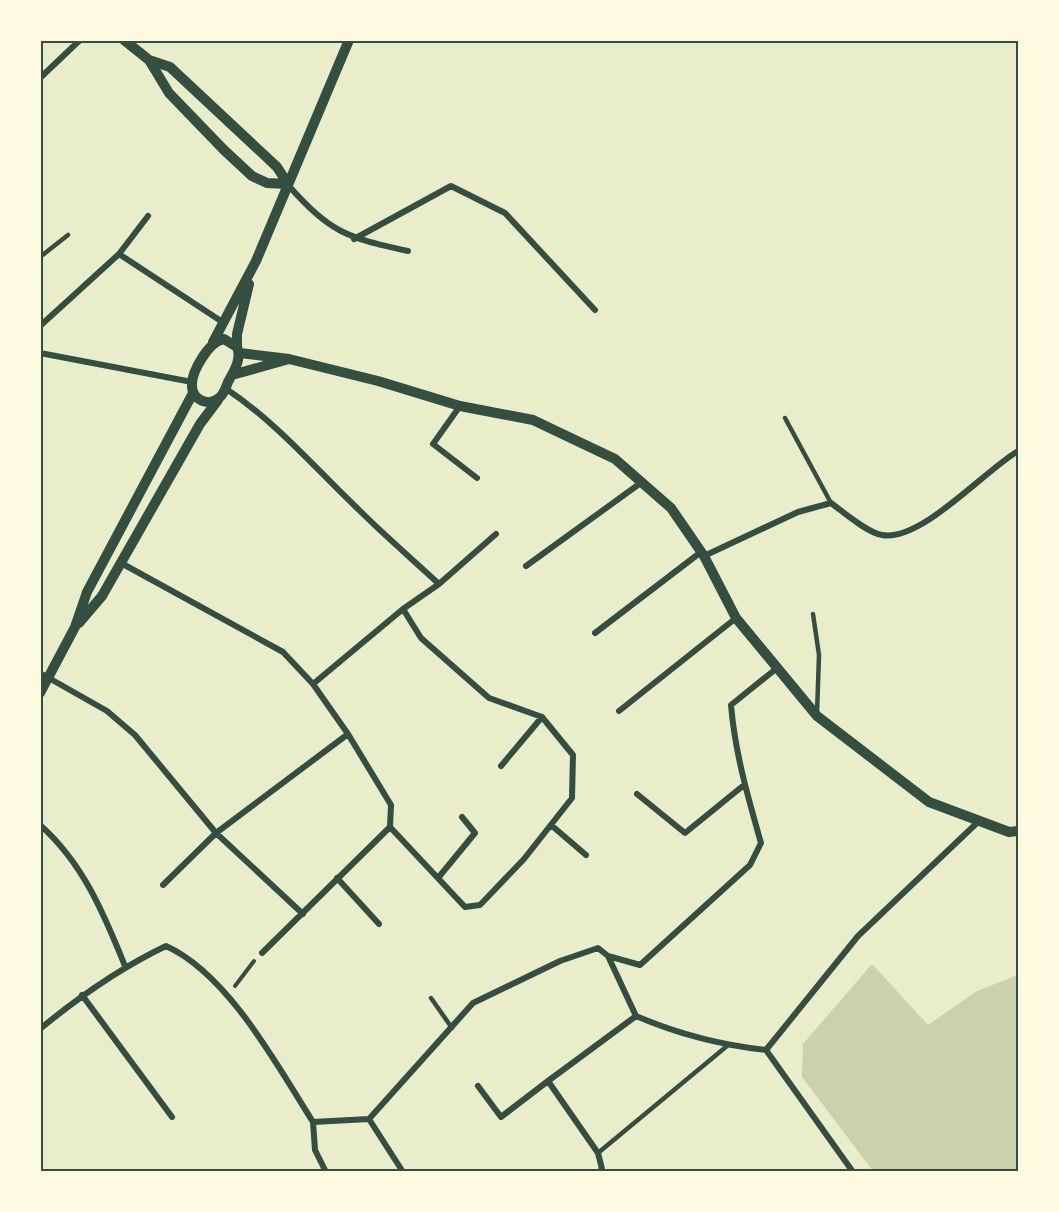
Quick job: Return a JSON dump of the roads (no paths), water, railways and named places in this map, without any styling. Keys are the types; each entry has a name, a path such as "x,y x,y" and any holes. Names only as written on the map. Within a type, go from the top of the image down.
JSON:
{"street":[{"path":"40,78 80,40"},
{"path":"124,40 149,60 169,93 252,176 267,183 288,184"},
{"path":"75,627 87,591 193,388 213,342 255,261 349,40"},
{"path":"149,60 170,67 277,167 288,184 318,218 354,239 408,251"},
{"path":"354,239 451,186 506,213 595,310"},
{"path":"41,325 119,254 148,216"},
{"path":"119,254 224,324"},
{"path":"40,693 44,676 75,627 102,596 200,423 218,400 232,375 238,350 237,334 255,261"},
{"path":"213,342 229,340 238,350 289,359 378,381 460,406 532,420 615,459 671,508 703,554 736,618 817,716 929,802 1009,832 1018,831"},
{"path":"40,353 193,388 202,401 218,400"},
{"path":"232,375 289,359"},
{"path":"225,388 259,411 357,508 439,584"},
{"path":"460,406 433,444 477,478"},
{"path":"595,633 703,554 798,512 831,503 881,536 903,533 932,518 1018,451"},
{"path":"526,566 642,482"},
{"path":"313,684 403,609 439,584 496,534"},
{"path":"121,563 283,652 313,684 348,734 392,806 390,827 262,953"},
{"path":"390,827 465,907 480,904 524,860 572,798 573,755 542,717 489,698 421,638 403,609"},
{"path":"619,711 736,618"},
{"path":"313,1122 369,1119 473,1003 501,988 560,961 598,948 608,956 640,965 750,865 762,843 744,785 734,739 731,705 777,668"},
{"path":"44,676 107,711 135,735 216,833 303,914"},
{"path":"501,766 542,717"},
{"path":"163,885 216,833 348,734"},
{"path":"637,794 685,832 744,785"},
{"path":"438,878 475,833 462,817"},
{"path":"766,1050 858,936 980,821"},
{"path":"40,825 55,838 94,892 125,966"},
{"path":"551,825 586,855"},
{"path":"337,878 379,924"},
{"path":"40,1029 82,995 125,966 166,945 186,955 218,984 273,1060 313,1122 315,1150 326,1172"},
{"path":"608,956 636,1017 670,1031 727,1046 766,1050 853,1172"},
{"path":"82,995 172,1116"},
{"path":"478,1086 501,1117 636,1017"},
{"path":"548,1081 598,1153 602,1169 599,1172"},
{"path":"369,1119 403,1172"}],"lane":[{"path":"40,257 68,235"},
{"path":"785,418 831,503"},
{"path":"813,614 819,655 817,716"},
{"path":"431,998 452,1028"},
{"path":"598,1153 727,1046"}]}
